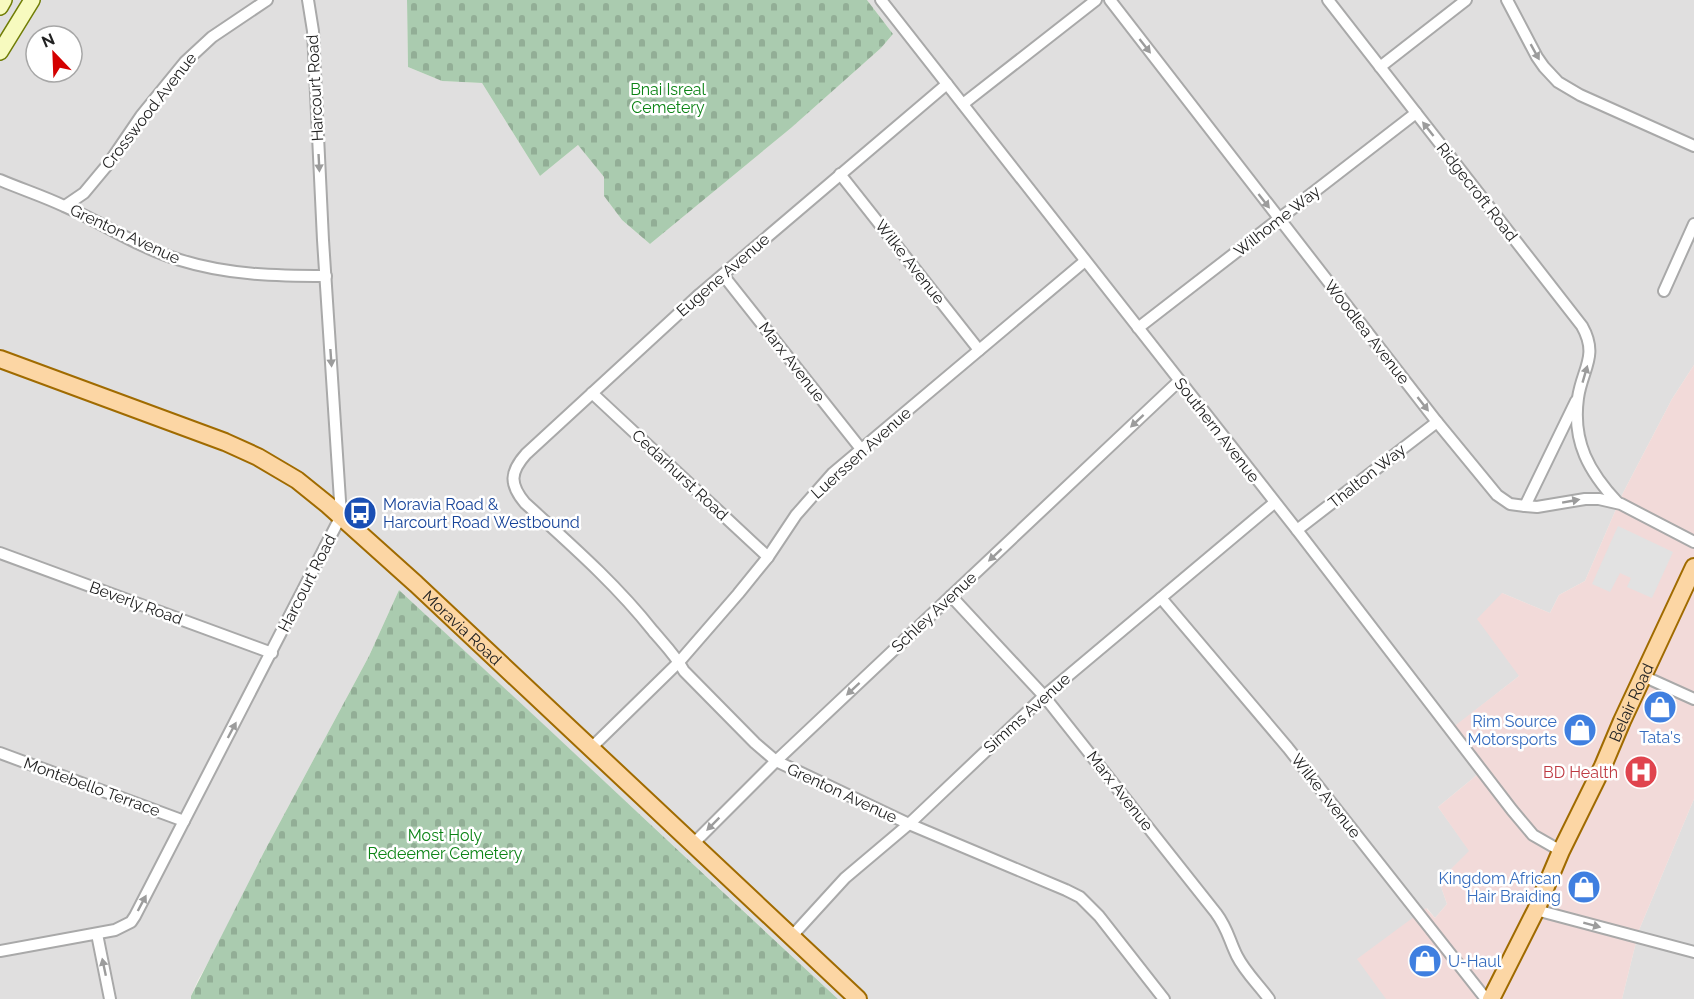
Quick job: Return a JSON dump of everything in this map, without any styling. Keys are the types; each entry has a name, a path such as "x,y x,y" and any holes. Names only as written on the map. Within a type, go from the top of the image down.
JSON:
{"main road":[{"path":"0,7 4,0"},
{"path":"0,52 32,0"},
{"name":"Moravia Road","path":"0,359 225,442 258,457 297,480 341,516 416,584 858,999"},
{"name":"Belair Road","path":"1489,999 1536,910 1561,851 1603,766 1694,567"}],"street":[{"name":"Crosswood Avenue","path":"65,206 84,193 109,163 141,116 185,62 212,37 267,0"},
{"name":"Harcourt Road","path":"0,951 97,934 121,928 131,922 341,516 318,153 313,32 308,0"},
{"name":"Southern Avenue","path":"881,0 1533,835 1561,851"},
{"path":"963,104 1096,0"},
{"name":"Woodlea Avenue","path":"1110,0 1437,422 1497,495 1510,504 1537,507 1585,499 1618,503 1694,542"},
{"name":"Ridgecroft Road","path":"1328,0 1582,326 1590,345 1590,355 1578,396 1525,506"},
{"path":"1380,67 1466,0"},
{"path":"1507,0 1537,57 1558,82 1580,95 1694,146"},
{"name":"Eugene Avenue","path":"512,477 517,464 526,454 592,393 723,275 947,84"},
{"name":"Wilhome Way","path":"1138,328 1416,113"},
{"name":"Wilke Avenue","path":"840,174 979,350"},
{"name":"Grenton Avenue","path":"0,180 65,206 156,251 200,266 250,274 326,276"},
{"path":"1664,291 1694,224"},
{"name":"Luerssen Avenue","path":"591,748 679,662 768,557 796,515 815,492 861,449 1085,261"},
{"name":"Marx Avenue","path":"723,275 861,449"},
{"name":"Schley Avenue","path":"692,845 776,761 1179,381"},
{"name":"Cedarhurst Road","path":"592,393 768,557"},
{"name":"Ridgecroft Road","path":"1578,396 1578,433 1584,455 1602,486 1618,503"},
{"name":"Thalton Way","path":"1297,530 1437,422"},
{"name":"Grenton Avenue","path":"512,477 519,496 525,503 604,575 640,615 684,671 755,743 776,761 909,824 1080,897 1099,916 1164,999"},
{"name":"Simms Avenue","path":"792,936 845,878 909,824 1044,696 1274,503"},
{"name":"Beverly Road","path":"0,553 272,653"},
{"name":"Marx Avenue","path":"951,596 1044,696 1216,913 1225,925 1241,962 1269,999"},
{"name":"Wilke Avenue","path":"1161,598 1288,748 1489,999"},
{"path":"1643,676 1694,699"},
{"name":"Montebello Terrace","path":"0,753 184,821"},
{"path":"1536,910 1694,952"},
{"path":"97,934 110,999"}],"shaded area":[{"path":"0,0 407,0 408,67 442,81 482,83 540,176 578,145 604,177 604,196 622,220 650,244 791,128 881,48 893,34 867,0 1694,0 1694,365 1672,399 1623,493 1585,581 1559,595 1550,613 1502,593 1519,676 1453,728 1483,770 1438,807 1470,851 1439,881 1447,904 1435,918 1427,908 1386,999 838,999 399,590 369,656 264,852 198,980 191,999 0,999"},
{"path":"1694,365 1694,799 1639,930 1622,999 1386,999 1357,959 1426,908 1435,918 1447,904 1439,881 1469,851 1438,807 1483,770 1452,728 1519,676 1477,619 1502,593 1550,613 1559,595 1585,581 1623,493 1672,399"},
{"path":"1618,526 1673,552 1652,598 1627,587 1631,578 1620,573 1610,592 1592,584"},
{"path":"1694,799 1694,999 1622,999 1639,930"}],"green space":[{"name":"Bnai Isreal Cemetery","path":"407,0 867,0 893,34 881,48 791,128 650,244 622,220 604,196 604,177 578,145 540,176 482,83 442,81 408,67"},
{"name":"Most Holy Redeemer Cemetery","path":"399,590 838,999 191,999 264,852 369,656"}],"place":[{"name":"Moravia Road & Harcourt Road Westbound","path":"360,513"},
{"name":"Tata's","path":"1660,707"},
{"name":"Rim Source Motorsports","path":"1580,730"},
{"name":"BD Health","path":"1641,772"},
{"name":"Kingdom African Hair Braiding","path":"1584,887"},
{"name":"U-Haul","path":"1425,961"}]}
